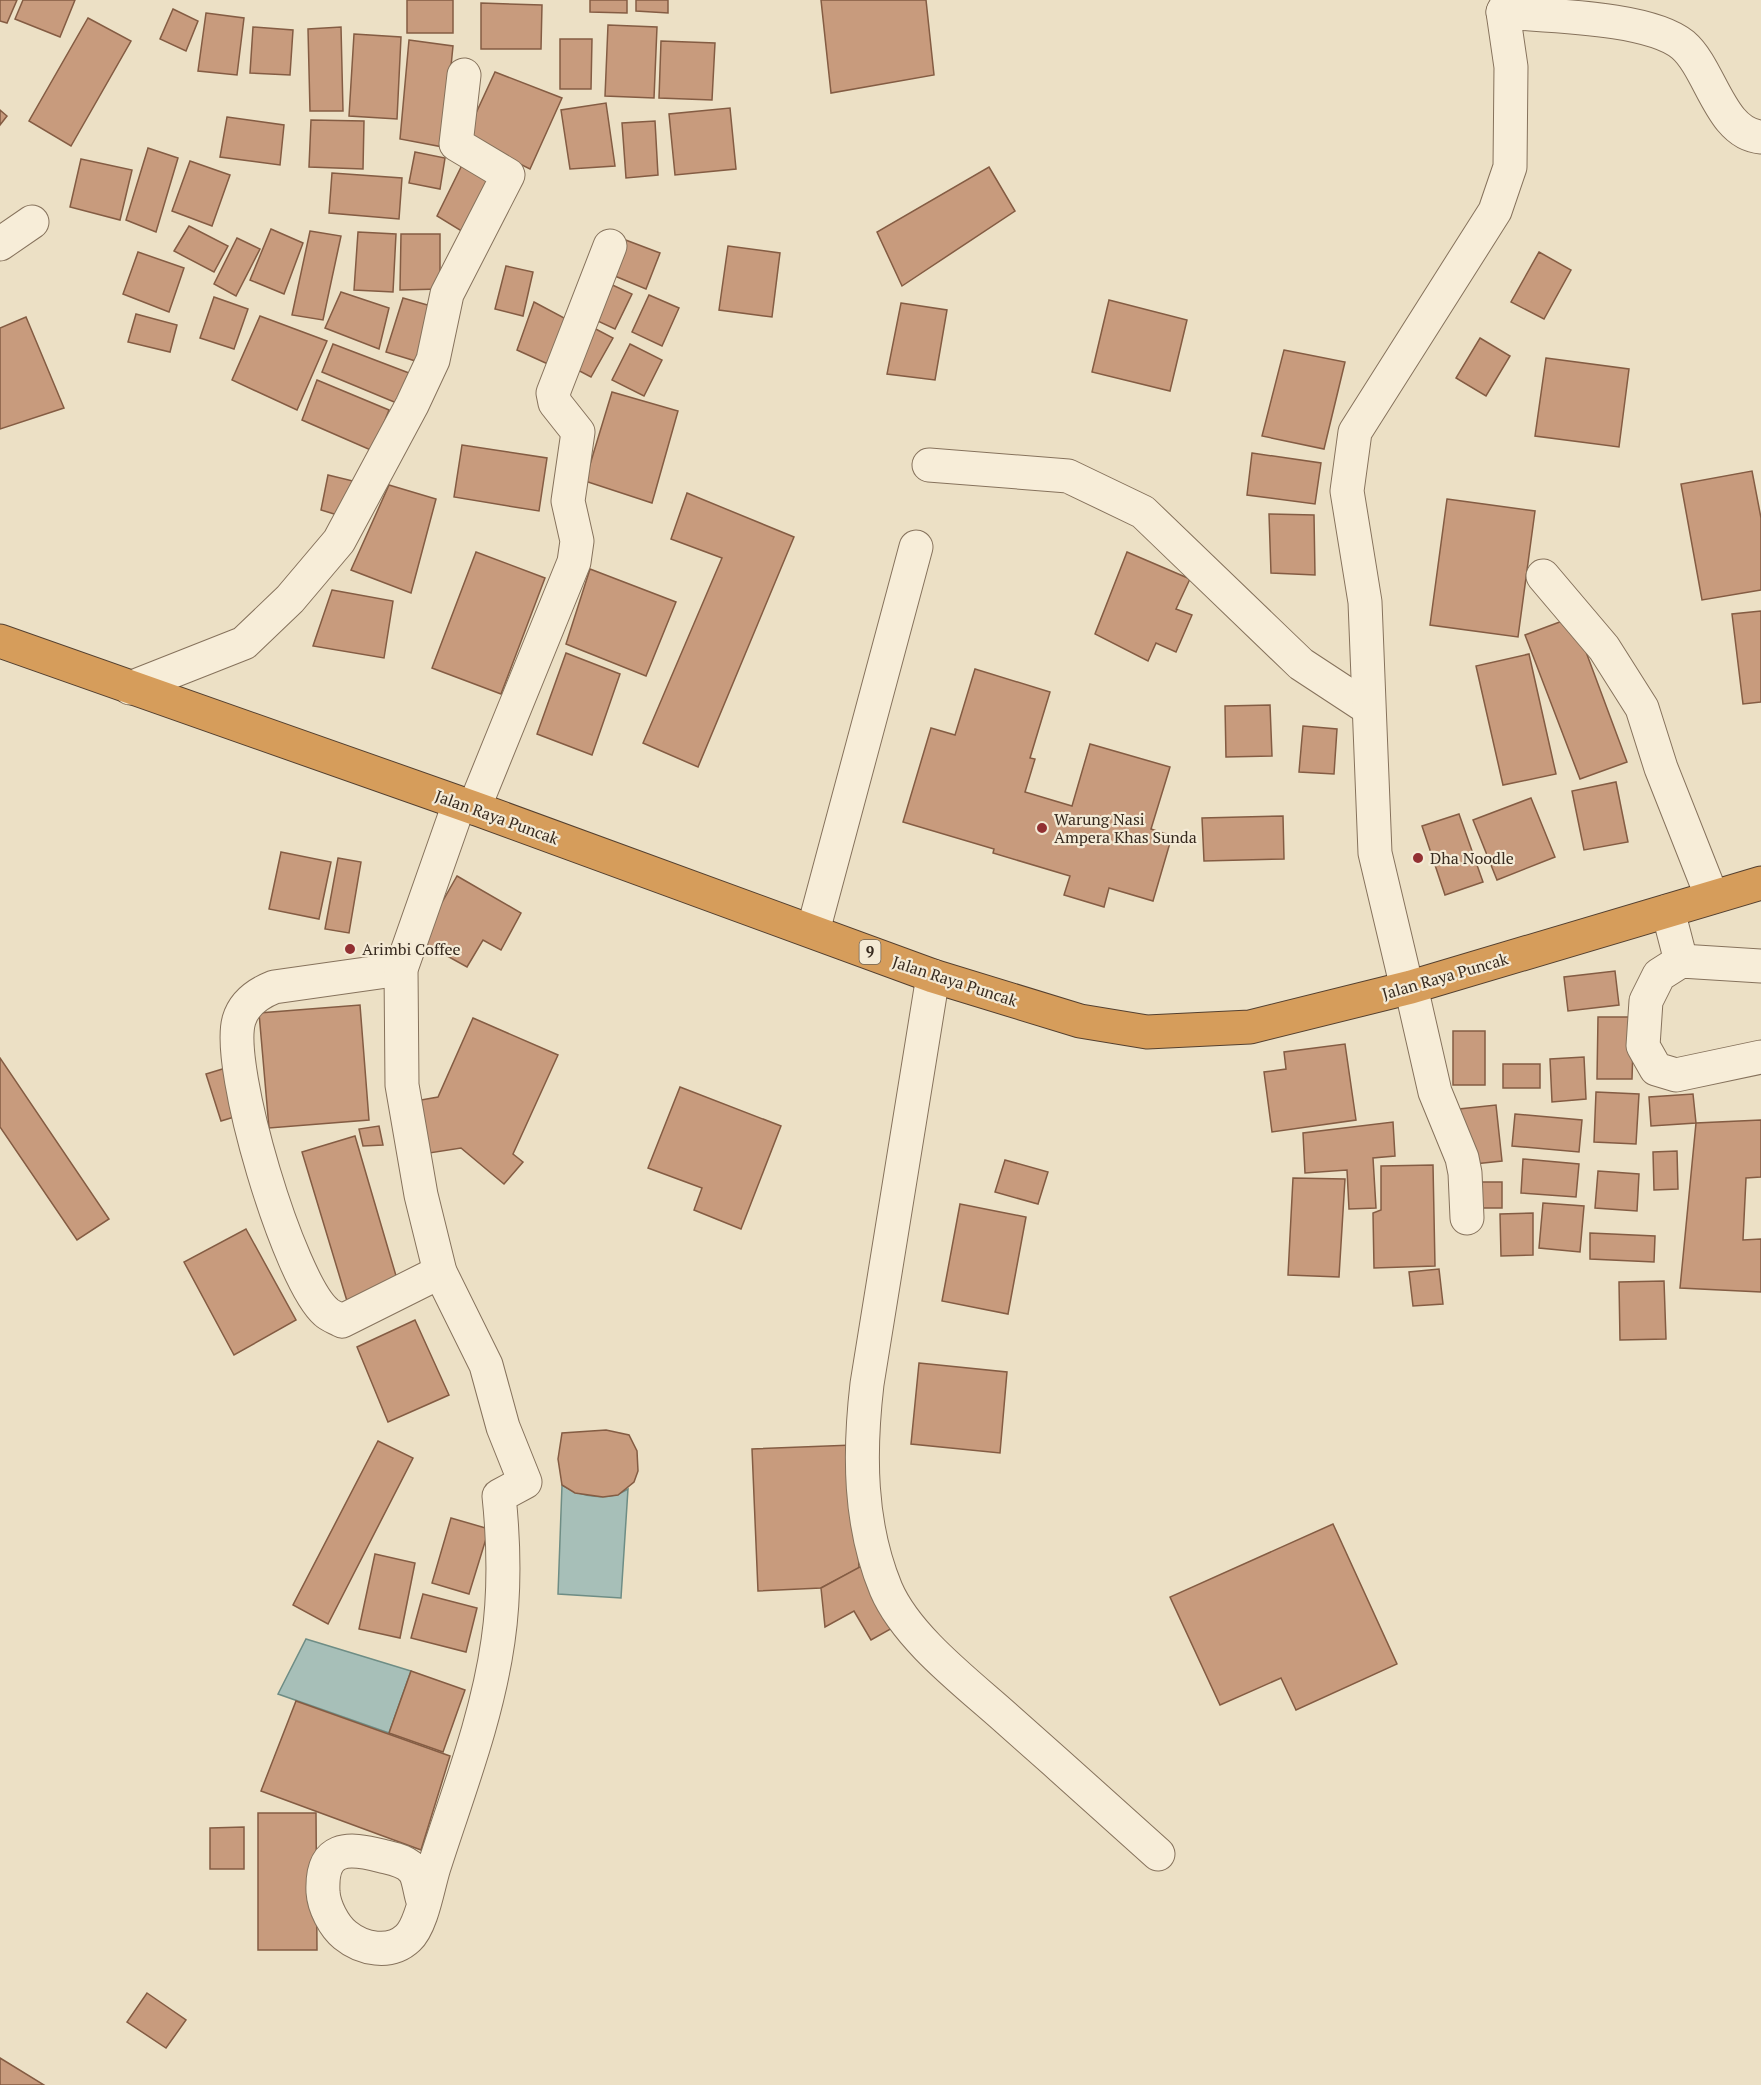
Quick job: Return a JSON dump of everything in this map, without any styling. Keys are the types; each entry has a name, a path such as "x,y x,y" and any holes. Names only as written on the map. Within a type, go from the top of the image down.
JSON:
{"highway":[{"name":"Jalan Raya Puncak","path":"0,641 467,806 933,976 1080,1021 1147,1032 1250,1027 1409,988 1761,883"}],"street":[{"path":"1467,1218 1462,1158 1435,1092 1375,853 1365,602 1347,491 1355,432 1496,212 1510,167 1511,67 1506,6 1622,23 1655,31 1682,45 1695,59 1716,98 1740,130 1761,137"},
{"path":"130,688 244,644 290,599 339,541 433,360 447,294 508,176 456,144 464,75"},
{"path":"0,244 32,222"},
{"path":"423,1901 464,1780 485,1702 498,1640 504,1542 499,1496 525,1482 503,1427 486,1365 440,1272 421,1195 402,1085 401,969 467,806 573,562 577,541 568,501 578,432 555,403 553,393 610,246"},
{"path":"929,465 1068,476 1143,512 1300,663 1368,708"},
{"path":"813,931 916,547"},
{"path":"1543,576 1604,648 1637,700 1712,897"},
{"path":"1668,910 1681,961"},
{"path":"1761,966 1681,961 1659,975 1646,1001 1643,1046 1656,1069 1676,1076 1761,1057"},
{"path":"401,969 265,990 256,994 239,1018 236,1039 257,1157 277,1218 306,1282 325,1312 342,1321 440,1272"},
{"path":"933,976 861,1432 870,1543 887,1592 914,1632 964,1680 1158,1854"}],"water":[{"path":"562,1485 578,1493 603,1497 628,1489 621,1598 558,1594"},
{"path":"306,1639 411,1671 389,1733 278,1694"}],"building":[{"path":"0,0 17,0 7,23 0,21"},
{"path":"23,0 75,0 60,37 15,19"},
{"path":"407,0 453,0 453,33 407,33"},
{"path":"590,0 627,0 627,13 590,12"},
{"path":"636,0 668,0 668,13 636,11"},
{"path":"821,0 926,0 934,75 831,93"},
{"path":"481,3 542,5 541,49 481,49"},
{"path":"173,9 198,21 186,51 160,39"},
{"path":"206,13 244,18 237,75 198,71"},
{"path":"88,18 131,41 71,146 29,121"},
{"path":"608,25 657,27 654,98 605,96"},
{"path":"253,27 293,30 290,75 250,73"},
{"path":"341,27 343,111 310,111 308,29"},
{"path":"354,34 401,37 397,119 349,116"},
{"path":"560,39 592,39 591,89 560,89"},
{"path":"409,40 453,46 443,147 400,139"},
{"path":"661,41 715,43 712,100 659,98"},
{"path":"495,72 562,98 530,169 465,137"},
{"path":"606,103 615,166 570,169 561,110"},
{"path":"730,108 736,169 675,175 669,114"},
{"path":"0,110 7,116 0,125"},
{"path":"227,117 284,125 280,165 220,157"},
{"path":"311,120 364,121 363,169 309,167"},
{"path":"655,121 658,175 626,178 622,123"},
{"path":"148,148 178,158 156,232 126,220"},
{"path":"415,152 445,158 440,189 409,183"},
{"path":"81,159 132,170 120,220 70,207"},
{"path":"465,159 499,176 468,235 437,216"},
{"path":"190,161 230,175 212,226 172,211"},
{"path":"989,167 1015,211 902,286 877,232"},
{"path":"332,173 402,178 399,219 329,213"},
{"path":"189,226 228,246 214,272 174,251"},
{"path":"271,229 303,243 284,294 250,280"},
{"path":"310,231 341,236 323,320 292,315"},
{"path":"358,232 396,234 393,292 354,290"},
{"path":"401,234 440,234 440,289 400,290"},
{"path":"237,238 260,249 236,296 214,284"},
{"path":"623,239 660,253 646,289 610,274"},
{"path":"728,246 780,253 772,317 719,310"},
{"path":"138,252 184,268 169,312 123,294"},
{"path":"1539,252 1571,270 1544,319 1511,302"},
{"path":"506,266 533,272 523,316 495,309"},
{"path":"606,282 632,294 615,329 589,317"},
{"path":"341,292 389,308 379,349 325,328"},
{"path":"649,295 679,308 662,346 632,332"},
{"path":"214,297 248,309 234,349 200,338"},
{"path":"403,298 438,308 422,363 386,352"},
{"path":"1109,300 1187,320 1170,391 1092,372"},
{"path":"534,302 568,320 550,365 517,350"},
{"path":"901,303 947,310 935,380 887,374"},
{"path":"136,314 177,325 170,352 128,342"},
{"path":"260,316 327,341 297,410 232,380"},
{"path":"26,317 64,408 0,429 0,328"},
{"path":"590,326 613,338 591,377 568,365"},
{"path":"1480,338 1510,356 1486,396 1456,378"},
{"path":"333,344 409,373 399,404 322,372"},
{"path":"630,344 662,360 644,396 612,380"},
{"path":"1284,350 1345,362 1324,449 1262,436"},
{"path":"1546,358 1629,369 1619,447 1535,436"},
{"path":"317,380 389,410 373,451 302,420"},
{"path":"612,392 678,411 652,503 585,481"},
{"path":"462,445 547,458 539,511 454,497"},
{"path":"1252,453 1321,463 1315,504 1247,495"},
{"path":"1752,471 1761,518 1761,590 1702,600 1681,484"},
{"path":"328,475 353,481 344,517 321,510"},
{"path":"389,485 436,499 411,593 351,570"},
{"path":"687,493 794,537 698,767 643,743 722,558 671,539"},
{"path":"1447,499 1535,511 1518,637 1430,625"},
{"path":"1269,514 1314,515 1315,575 1271,573"},
{"path":"476,552 545,578 501,694 432,668"},
{"path":"1127,552 1190,579 1176,609 1192,615 1176,652 1156,643 1148,661 1095,634"},
{"path":"590,569 676,602 646,676 566,644"},
{"path":"332,590 393,601 384,658 313,646"},
{"path":"1761,611 1761,702 1743,704 1732,614"},
{"path":"1573,617 1627,762 1580,779 1525,635"},
{"path":"566,653 620,674 592,755 537,734"},
{"path":"1529,654 1556,774 1503,785 1476,666"},
{"path":"975,669 1050,692 1030,758 1035,759 1025,792 1072,806 1090,744 1170,767 1151,829 1172,836 1153,901 1109,888 1104,907 1064,895 1070,876 993,853 994,849 903,822 931,728 955,735"},
{"path":"1270,705 1272,756 1226,757 1225,706"},
{"path":"1303,726 1337,729 1334,774 1299,772"},
{"path":"1616,782 1628,842 1584,850 1572,791"},
{"path":"1531,798 1555,857 1497,880 1473,820"},
{"path":"1459,814 1483,882 1445,895 1422,826"},
{"path":"1283,816 1284,859 1204,861 1202,818"},
{"path":"281,852 331,862 319,919 269,909"},
{"path":"338,858 361,862 349,933 325,929"},
{"path":"457,876 521,913 501,950 483,940 467,967 420,941"},
{"path":"1615,971 1619,1005 1568,1011 1564,977"},
{"path":"360,1005 369,1120 269,1128 259,1013"},
{"path":"1598,1017 1634,1017 1632,1079 1597,1079"},
{"path":"473,1018 558,1055 513,1154 523,1162 504,1184 461,1148 423,1154 415,1101 438,1097"},
{"path":"1453,1031 1485,1031 1485,1085 1453,1085"},
{"path":"1345,1044 1356,1120 1272,1132 1264,1072 1286,1069 1284,1052"},
{"path":"1584,1057 1586,1099 1552,1102 1550,1059"},
{"path":"0,1058 109,1219 77,1240 0,1127"},
{"path":"1503,1064 1540,1064 1540,1088 1503,1088"},
{"path":"229,1067 244,1114 221,1121 206,1074"},
{"path":"680,1087 781,1126 741,1229 694,1210 702,1188 648,1168"},
{"path":"1596,1092 1639,1094 1636,1144 1594,1142"},
{"path":"1693,1094 1696,1123 1651,1126 1649,1097"},
{"path":"1496,1105 1502,1161 1465,1165 1459,1109"},
{"path":"1515,1114 1582,1120 1579,1152 1512,1146"},
{"path":"1761,1120 1761,1177 1746,1178 1743,1240 1761,1239 1761,1292 1680,1288 1696,1123"},
{"path":"1393,1122 1395,1156 1373,1158 1376,1208 1349,1209 1347,1170 1305,1173 1303,1133"},
{"path":"379,1126 383,1145 363,1146 359,1129"},
{"path":"355,1136 399,1286 347,1301 302,1152"},
{"path":"1677,1151 1678,1189 1654,1190 1653,1152"},
{"path":"1523,1159 1579,1164 1576,1197 1521,1193"},
{"path":"1005,1160 1048,1172 1038,1204 995,1192"},
{"path":"1433,1165 1435,1266 1374,1268 1373,1213 1381,1210 1381,1166"},
{"path":"1598,1171 1639,1174 1637,1211 1595,1208"},
{"path":"1293,1178 1345,1179 1339,1277 1288,1275"},
{"path":"1475,1182 1502,1182 1502,1208 1475,1208"},
{"path":"1543,1203 1584,1206 1580,1252 1539,1248"},
{"path":"960,1204 1026,1217 1008,1314 942,1301"},
{"path":"1533,1213 1533,1255 1501,1256 1500,1214"},
{"path":"246,1229 296,1320 234,1355 184,1262"},
{"path":"1590,1233 1655,1236 1654,1262 1590,1259"},
{"path":"1439,1269 1443,1304 1413,1306 1409,1272"},
{"path":"1664,1281 1666,1339 1620,1340 1619,1282"},
{"path":"415,1320 449,1395 388,1422 357,1347"},
{"path":"919,1363 1007,1372 1000,1453 911,1444"},
{"path":"606,1430 629,1435 637,1451 638,1471 634,1482 618,1495 603,1497 575,1493 562,1485 558,1459 562,1433"},
{"path":"378,1441 413,1458 328,1624 293,1605"},
{"path":"853,1445 859,1568 821,1588 758,1591 752,1449"},
{"path":"451,1518 489,1529 469,1594 432,1583"},
{"path":"1333,1524 1397,1664 1296,1710 1281,1678 1220,1705 1170,1597"},
{"path":"375,1554 415,1563 400,1638 359,1629"},
{"path":"869,1562 903,1622 871,1640 854,1611 825,1627 821,1588"},
{"path":"423,1594 477,1608 466,1652 411,1638"},
{"path":"411,1671 465,1690 443,1752 389,1733"},
{"path":"296,1701 450,1756 421,1850 261,1791"},
{"path":"258,1813 316,1813 317,1950 258,1950"},
{"path":"244,1827 244,1869 210,1869 210,1828"},
{"path":"147,1993 186,2020 166,2048 127,2022"},
{"path":"0,2058 44,2085 0,2085"}],"place":[{"name":"Warung Nasi Ampera Khas Sunda","path":"1042,828"},
{"name":"Dha Noodle","path":"1418,858"},
{"name":"Arimbi Coffee","path":"350,949"}]}
